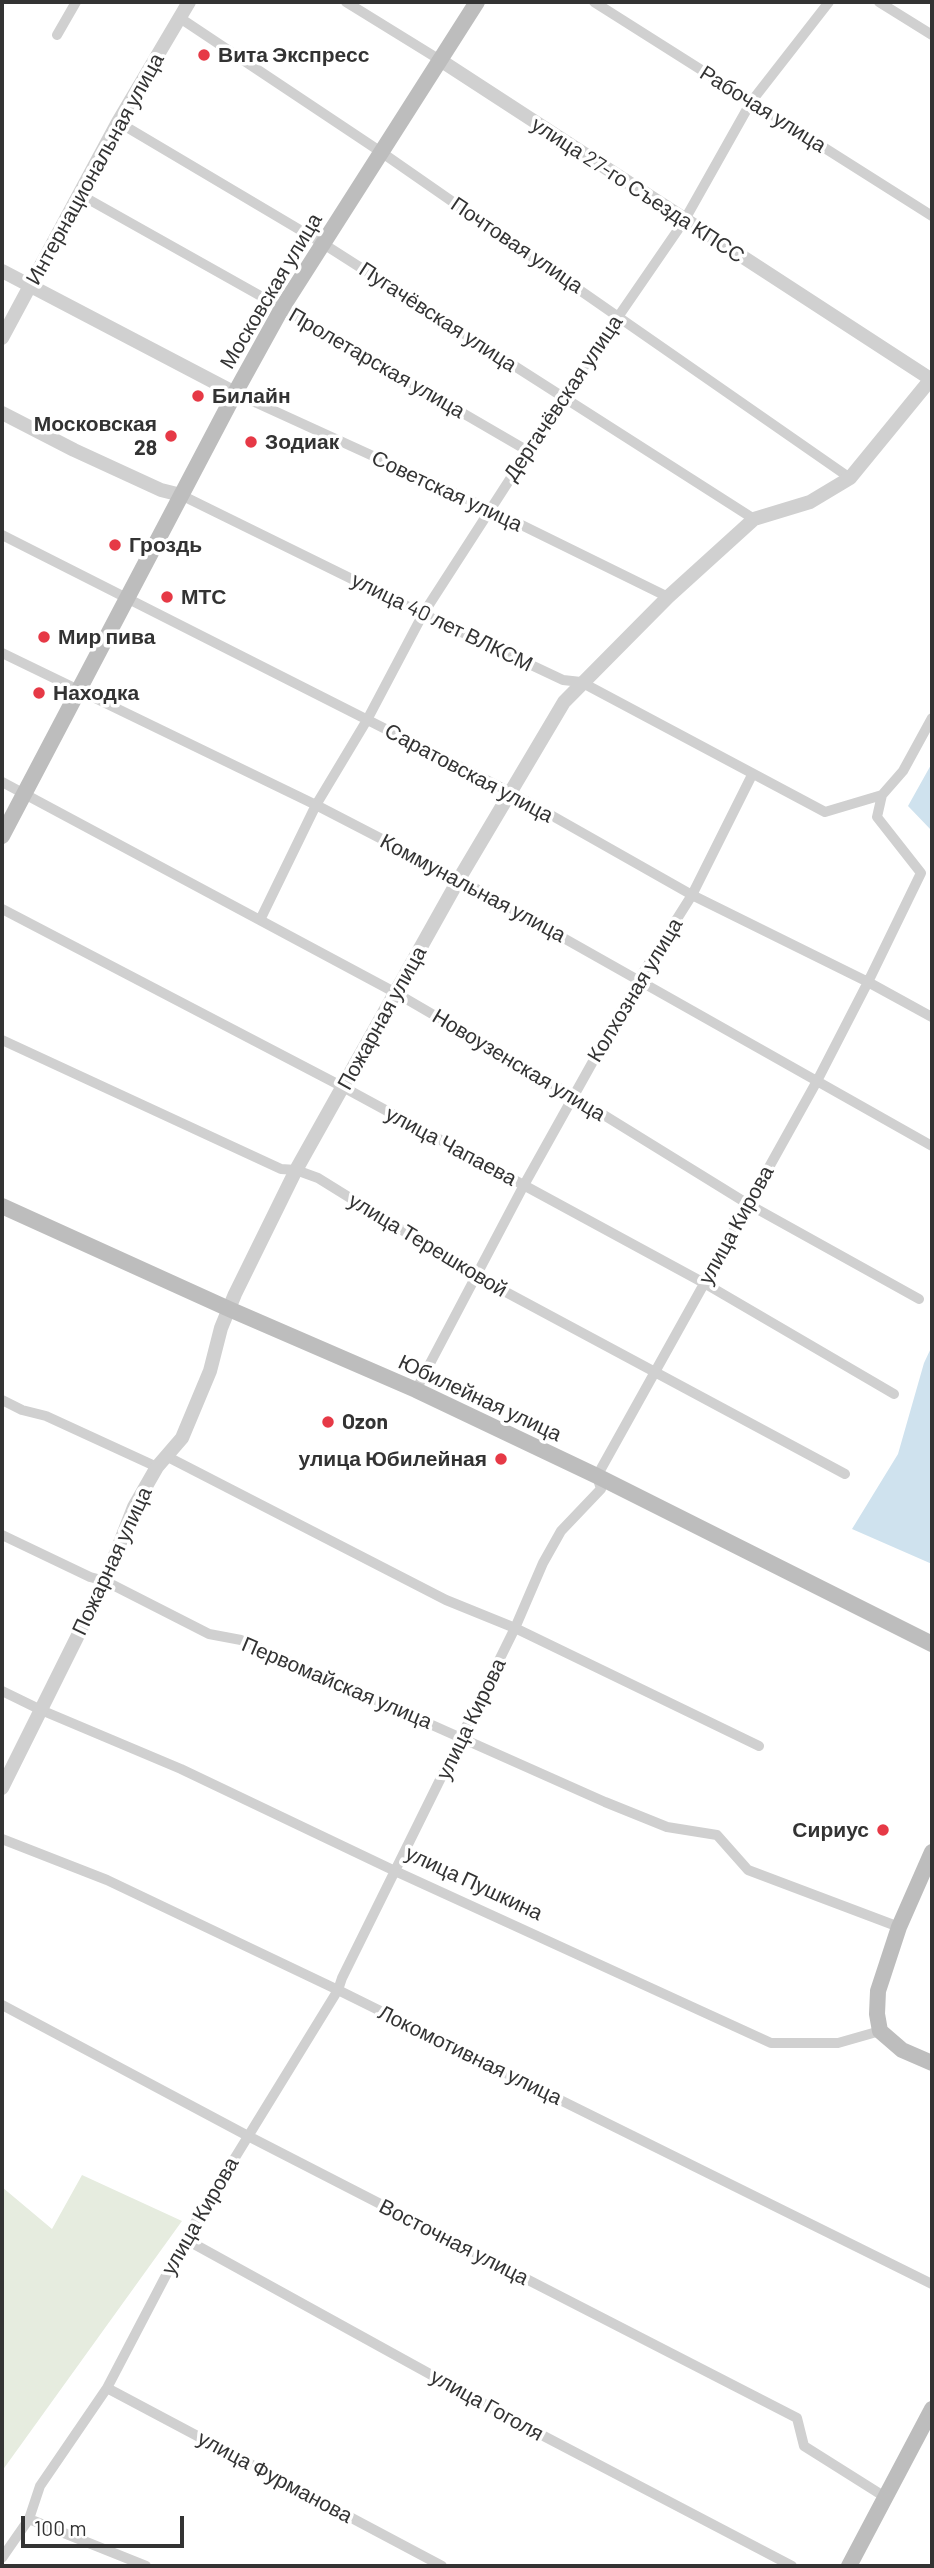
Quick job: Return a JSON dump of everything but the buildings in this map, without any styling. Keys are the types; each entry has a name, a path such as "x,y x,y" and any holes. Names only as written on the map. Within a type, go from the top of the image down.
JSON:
{"main road":[{"name":"Московская улица","path":"2,836 234,393 282,307 477,2"},
{"name":"Юбилейная улица","path":"2,1206 416,1390 597,1476 932,1644"},
{"path":"932,1852 899,1927 878,1991 880,2031 902,2050 932,2063"},
{"path":"849,2566 932,2409"}],"street":[{"path":"58,35 76,2"},
{"name":"Интернациональная улица","path":"2,338 118,122 189,2"},
{"name":"улица 27-го Съезда КПСС","path":"346,2 440,60 932,380"},
{"name":"Рабочая улица","path":"594,2 932,216"},
{"name":"Дергачёвская улица","path":"260,920 316,805 367,720 422,614 527,451 684,220 751,102 829,2"},
{"path":"879,2 932,35"},
{"name":"Почтовая улица","path":"180,18 619,315 850,478"},
{"name":"Пугачёвская улица","path":"118,122 322,243 754,520"},
{"name":"Пролетарская улица","path":"79,194 282,307 527,451"},
{"name":"Советская улица","path":"2,271 234,393 489,509 668,597"},
{"name":"Пожарная улица","path":"2,1788 105,1581 134,1507 162,1462 182,1438 210,1371 229,1309 296,1170 459,879 564,702 668,597 754,520 810,502 850,478 932,380"},
{"name":"улица 40 лет ВЛКСМ","path":"2,413 161,490 181,495 422,614 564,680 581,682 825,812 882,795"},
{"name":"Саратовская улица","path":"2,535 512,793 692,895 868,982 932,1017"},
{"name":"Коммунальная улица","path":"2,653 316,805 459,879 932,1146"},
{"path":"882,795 902,771 932,718"},
{"name":"Колхозная улица","path":"416,1390 573,1096 639,979 692,895 752,775"},
{"name":"Новоузенская улица","path":"2,782 396,993 573,1096 748,1204 919,1299"},
{"name":"улица Кирова","path":"2,2558 29,2519 40,2486 107,2388 186,2239 338,1990 515,1628 543,1563 561,1531 601,1489 597,1476 817,1081 868,982 921,873 877,817 882,795"},
{"name":"улица Чапаева","path":"2,909 524,1185 704,1283 894,1394"},
{"name":"улица Терешковой","path":"2,1040 281,1169 296,1170 318,1178 477,1276 845,1474"},
{"path":"2,1400 162,1462 446,1600 515,1628 759,1746"},
{"name":"Первомайская улица","path":"2,1535 90,1577 105,1581 209,1634 241,1640 605,1802 667,1827 718,1835 748,1870 899,1927"},
{"name":"улица Пушкина","path":"2,1691 181,1769 395,1871 771,2043 838,2043 880,2031"},
{"name":"Локомотивная улица","path":"2,1839 107,1880 338,1990 932,2284"},
{"name":"Восточная улица","path":"2,2005 248,2136 797,2417 804,2446 885,2497"},
{"name":"улица Гоголя","path":"186,2239 515,2421 792,2566"},
{"name":"улица Фурманова","path":"107,2388 442,2566"},
{"path":"29,2519 146,2566"}],"shaded area":[{"path":"82,2175 182,2221 2,2471 2,2187 52,2229"}],"water":[{"path":"932,763 932,831 908,806"},
{"path":"932,1346 932,1564 852,1529 898,1454 924,1363"}],"place":[{"name":"Вита Экспресс","path":"204,55"},
{"name":"Билайн","path":"198,396"},
{"name":"Московская 28","path":"171,436"},
{"name":"Зодиак","path":"251,442"},
{"name":"Гроздь","path":"115,545"},
{"name":"МТС","path":"167,597"},
{"name":"Мир пива","path":"44,637"},
{"name":"Находка","path":"39,693"},
{"name":"Ozon","path":"328,1422"},
{"name":"улица Юбилейная","path":"501,1459"},
{"name":"Сириус","path":"883,1830"}]}
